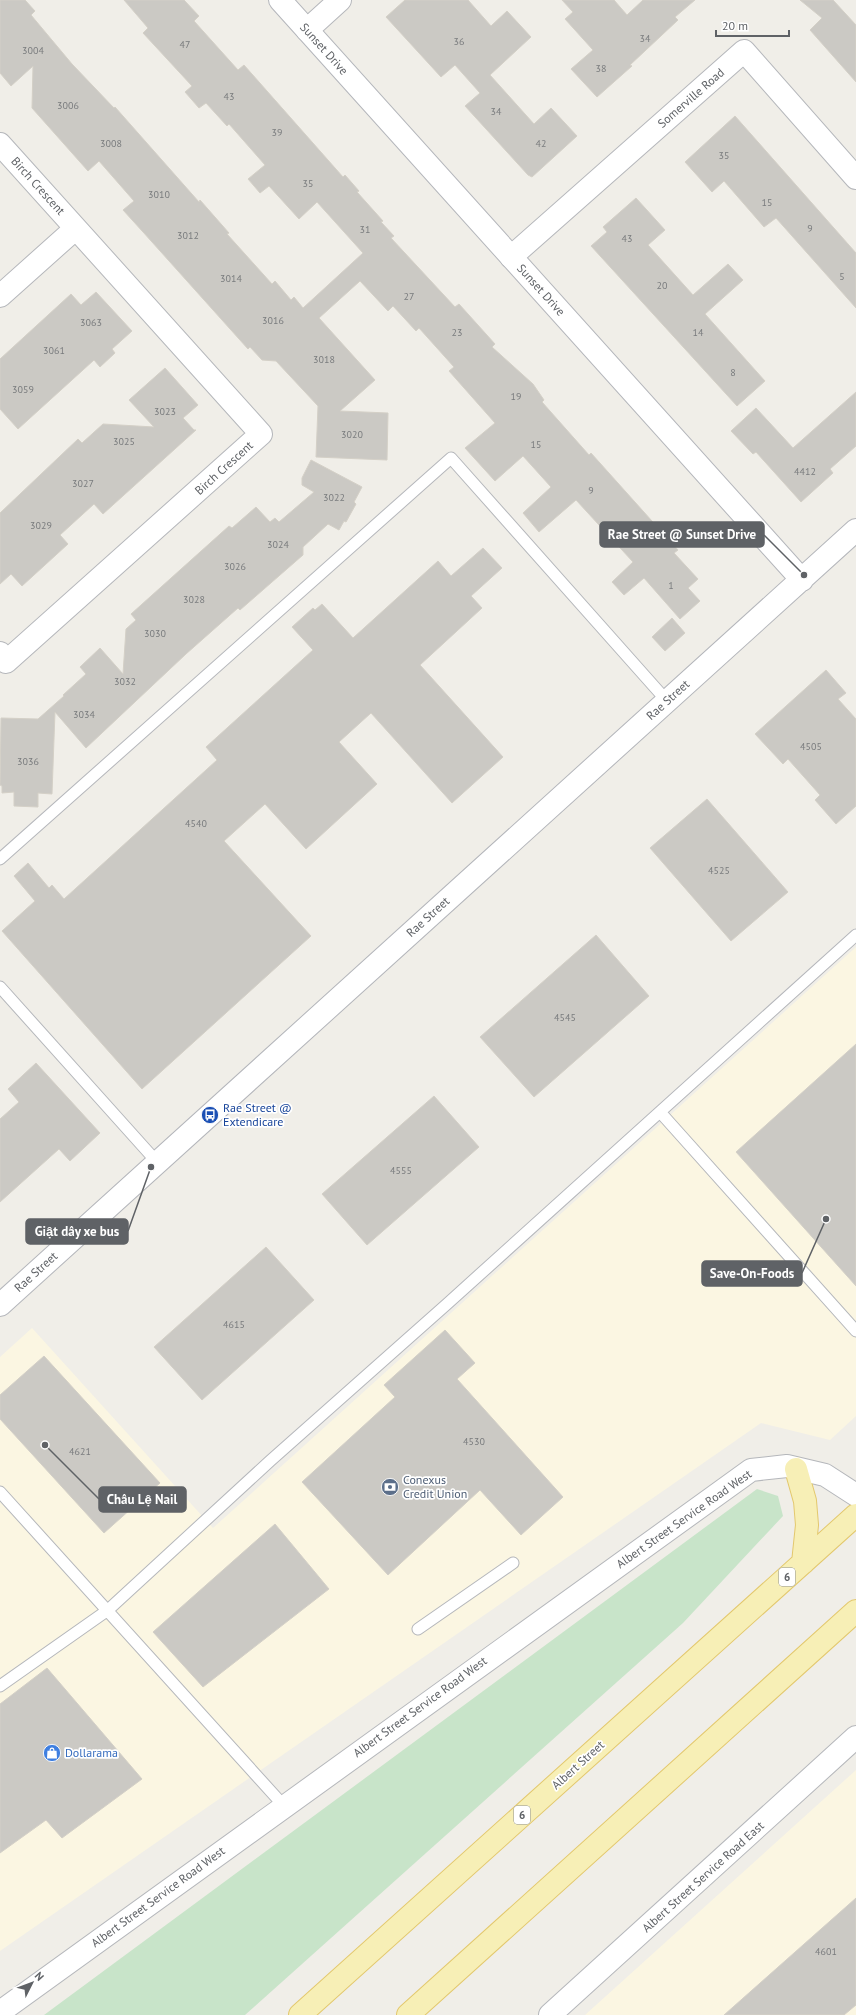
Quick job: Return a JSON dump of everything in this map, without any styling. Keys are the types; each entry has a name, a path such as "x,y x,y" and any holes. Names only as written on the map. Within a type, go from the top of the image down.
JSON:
{"main road":[{"path":"796,1469 805,1501 807,1525 803,1563"},
{"name":"Albert Street","path":"300,2015 856,1515"},
{"path":"408,2015 856,1611"}],"street":[{"name":"Sunset Drive","path":"280,0 802,580"},
{"path":"307,30 340,0"},
{"name":"Somerville Road","path":"511,257 744,51 856,178"},
{"name":"Birch Crescent","path":"0,144 261,434 6,662 0,653"},
{"path":"0,296 76,229"},
{"name":"Rae Street","path":"0,1305 856,530"},
{"name":"Albert Street Service Road West","path":"0,2012 751,1470 787,1466 825,1475 856,1495"},
{"name":"Albert Street Service Road East","path":"550,2015 856,1737"}],"lane":[{"path":"0,859 451,458 667,701"},
{"path":"0,1686 108,1610 270,1461 856,935"},
{"path":"0,987 157,1162"},
{"path":"660,1112 856,1331"},
{"path":"0,1492 284,1806"},
{"path":"418,1629 513,1563"}],"shaded area":[{"path":"856,947 856,1416 830,1440 761,1423 0,1951 0,1357 32,1328 213,1528"},
{"path":"856,1770 856,2015 585,2015"}],"green space":[{"path":"757,1489 778,1496 783,1516 683,1623 245,2015 44,2015"}],"building":[{"path":"0,0 25,0 35,11 31,15 72,64 114,108 115,107 199,202 200,200 229,233 227,234 272,284 275,281 291,300 294,297 303,308 363,253 317,202 299,219 269,186 260,193 248,179 265,165 229,124 227,126 206,103 199,108 185,92 192,86 143,33 148,28 124,0 184,0 199,16 194,21 238,70 244,65 343,177 345,175 359,191 357,192 383,221 381,222 394,236 391,238 455,307 459,304 495,344 492,347 533,384 544,400 542,402 589,455 591,453 678,550 674,553 698,579 688,588 700,601 680,619 644,578 624,595 612,582 633,562 576,500 539,532 523,513 551,487 523,456 495,481 465,448 495,423 449,371 454,367 419,328 416,331 393,306 388,311 360,281 319,318 375,380 340,411 388,413 387,460 316,457 318,406 276,361 262,360 250,347 248,349 123,210 134,201 99,161 88,171 32,108 33,66 11,86 0,73"},
{"path":"405,0 468,0 491,26 507,11 531,37 490,75 534,124 551,108 577,136 532,177 528,175 465,106 480,93 455,65 441,77 386,17"},
{"path":"562,0 614,0 627,15 643,0 695,0 675,17 678,20 630,65 632,66 597,97 571,69 593,50 565,19 573,12"},
{"path":"800,0 833,0 856,25 856,82 810,30 822,18"},
{"path":"735,116 856,253 856,308 776,218 764,227 724,181 712,192 685,162"},
{"path":"636,198 665,230 648,245 693,295 728,264 743,280 705,314 765,381 737,406 591,246 607,232 603,227"},
{"path":"96,292 132,331 112,349 115,353 100,367 94,360 18,429 0,409 0,359 71,294 81,305"},
{"path":"165,368 198,405 183,418 194,430 196,430 103,514 94,504 60,535 68,544 22,586 11,574 0,584 0,513 78,439 82,443 103,424 154,427 129,400"},
{"path":"856,392 856,446 830,469 833,473 801,502 756,452 753,454 731,431 756,408 793,448"},
{"path":"311,460 362,487 354,502 356,504 346,522 344,521 339,530 328,524 303,547 303,555 240,610 238,608 186,654 86,748 55,712 52,794 38,793 38,807 14,806 14,792 2,793 2,786 0,785 1,718 38,719 86,674 80,667 100,648 123,674 126,629 136,620 131,614 229,526 232,528 256,507 270,522 275,518 279,522 314,492 302,485 302,478"},
{"path":"483,548 502,568 471,596 482,608 420,665 503,757 452,803 371,713 339,742 377,784 306,849 265,804 224,841 311,936 142,1089 2,931 35,901 14,876 28,863 49,888 52,885 64,899 217,760 206,747 313,650 292,627 313,608 315,610 322,604 353,638 438,561 451,576"},
{"path":"672,618 685,633 665,651 652,637"},
{"path":"826,670 846,693 838,699 856,719 856,806 836,824 815,800 820,795 788,759 783,764 755,734"},
{"path":"707,799 788,892 731,941 650,848"},
{"path":"596,935 649,996 534,1097 480,1037"},
{"path":"856,1044 856,1286 736,1152"},
{"path":"36,1063 100,1133 70,1161 59,1149 0,1202 0,1119 19,1102 8,1089"},
{"path":"434,1096 479,1147 367,1245 322,1194"},
{"path":"266,1247 314,1300 202,1400 154,1347"},
{"path":"445,1330 475,1363 457,1379 563,1497 521,1535 480,1490 388,1575 302,1482 395,1397 384,1385"},
{"path":"44,1356 160,1483 104,1533 0,1419 0,1395"},
{"path":"275,1524 329,1589 203,1687 153,1632"},
{"path":"47,1668 142,1779 62,1838 46,1820 0,1853 0,1704"},
{"path":"856,1898 856,2005 844,2015 724,2015"}],"place":[{"name":"Rae Street @ Sunset Drive","path":"804,575"},
{"name":"Rae Street @ Extendicare","path":"210,1115"},
{"name":"Giật dây xe bus","path":"151,1167"},
{"name":"Save-On-Foods","path":"826,1219"},
{"name":"Châu Lệ Nail","path":"45,1445"},
{"name":"Conexus Credit Union","path":"390,1487"},
{"name":"Dollarama","path":"52,1753"}]}
